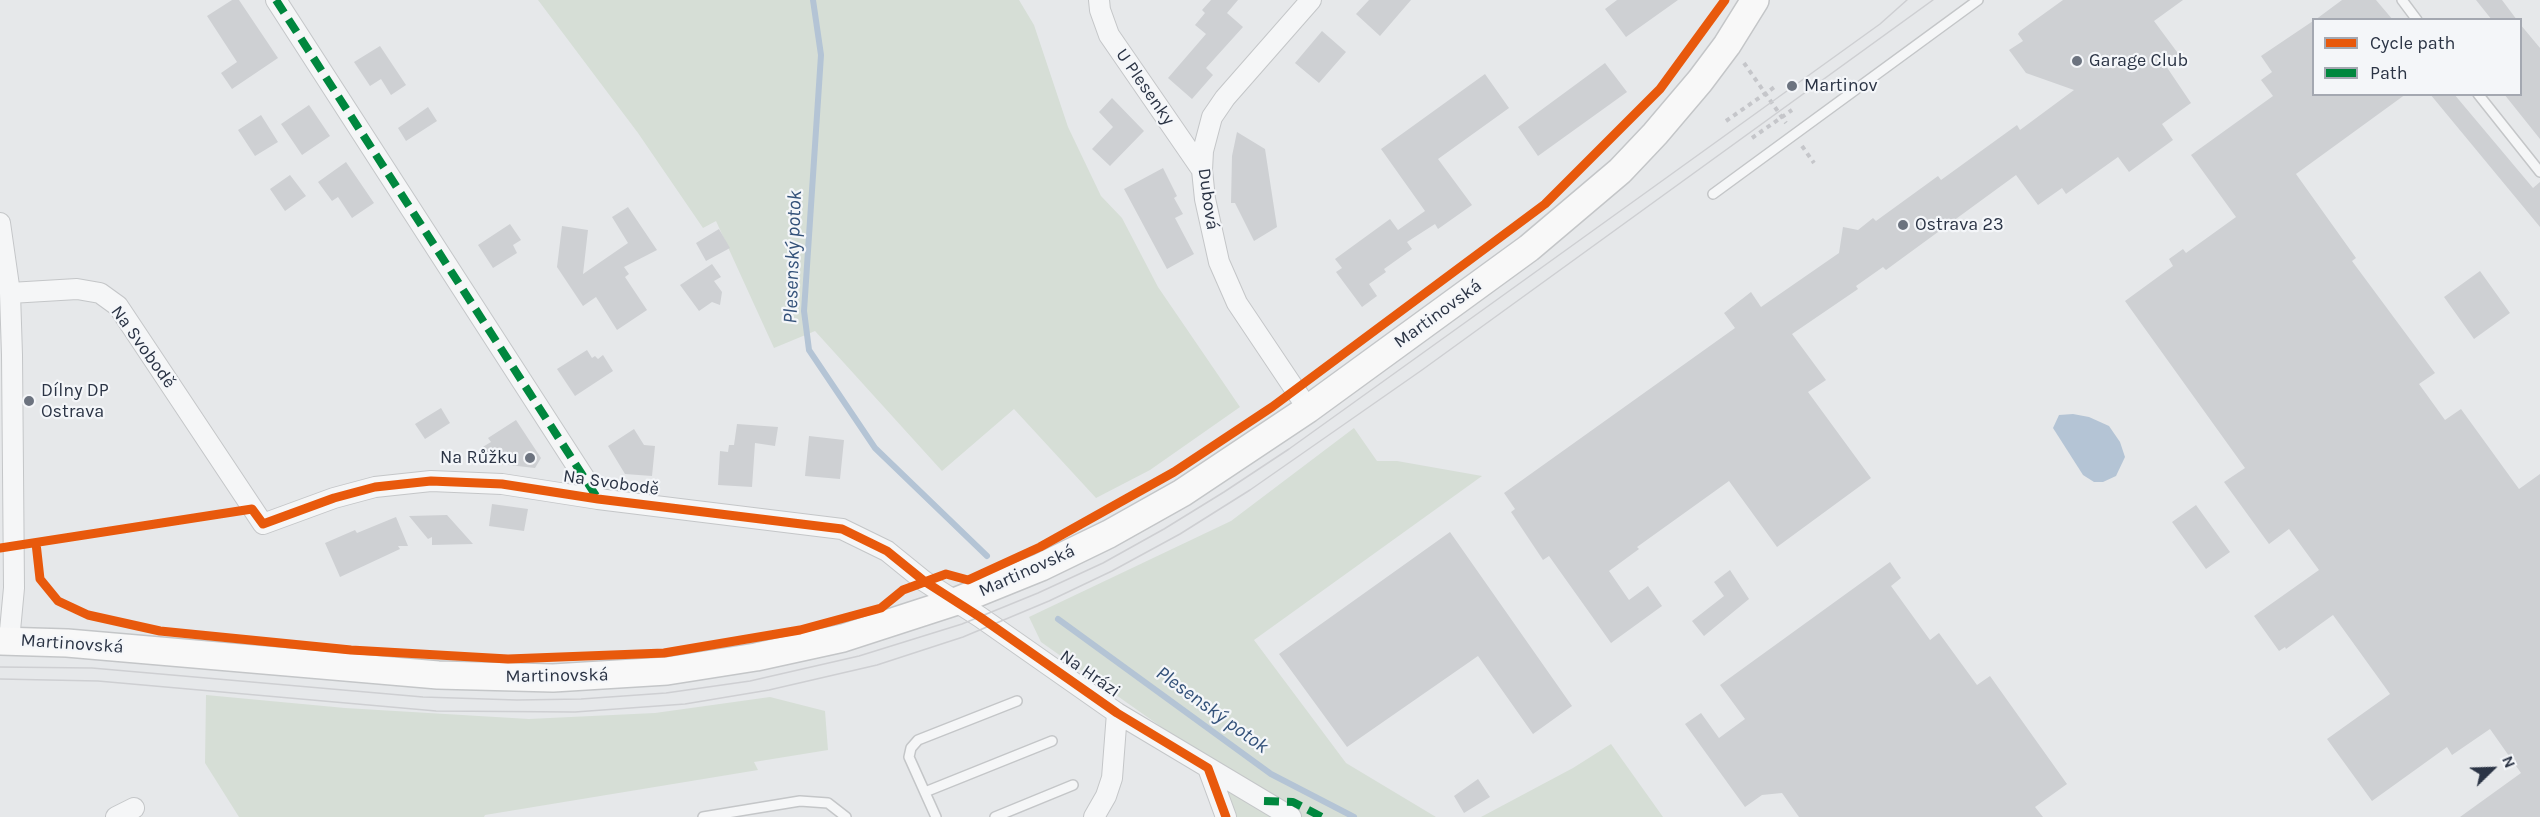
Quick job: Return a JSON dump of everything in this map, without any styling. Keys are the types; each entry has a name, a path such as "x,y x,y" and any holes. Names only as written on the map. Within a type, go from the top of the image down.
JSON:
{"street":[{"name":"Na Svobodě","path":"276,0 598,499"},
{"name":"U Plesenky","path":"1099,0 1109,35 1202,170"},
{"name":"Dubová","path":"1308,409 1237,303 1219,262 1205,200 1202,170 1203,151 1212,117 1225,98 1311,0"},
{"name":"Martinovská","path":"4,641 77,644 438,675 565,678 667,671 800,649 885,626 957,601 1020,577 1109,534 1182,493 1308,409 1529,248 1620,171 1655,134 1727,45 1755,0"},
{"path":"0,224 10,292 14,588 4,641"},
{"name":"Na Svobodě","path":"10,292 77,289 100,293 118,306 263,525 334,498 375,487 431,481 502,484 598,499 842,529 886,551 924,581 957,601"},
{"name":"Na Hrázi","path":"957,601 1117,713 1291,817"},
{"name":"Na Hrázi","path":"1095,817 1112,778 1117,713"},
{"path":"1208,768 1226,817"},
{"path":"116,817 135,808"}],"lane":[{"path":"1713,194 1978,0"},
{"path":"2402,0 2416,18"},
{"path":"2480,96 2540,172"},
{"path":"936,817 909,757 911,748 918,740 1017,701"},
{"path":"925,792 1052,741"},
{"path":"994,817 1073,786"},
{"path":"703,817 800,801 828,803 846,817"}],"path":[{"path":"1726,121 1776,86"},
{"path":"1752,138 1791,110"}],"shaded area":[{"path":"538,0 1019,0 1034,25 1068,127 1101,196 1122,218 1158,287 1240,407 1150,470 1096,498 1014,409 942,471 815,331 774,348 716,221 703,228 638,133"},
{"path":"1354,428 1377,461 1397,461 1482,476 1254,640 1346,763 1436,817 1228,817 1218,767 1041,642 1029,617 1231,521"},
{"path":"206,695 345,708 529,719 655,713 770,697 825,711 828,750 754,762 758,770 485,815 484,817 239,817 205,763"},
{"path":"1611,744 1663,817 1481,817 1573,768"}],"water":[{"path":"2073,414 2089,417 2109,426 2120,442 2125,457 2116,476 2103,482 2094,482 2083,475 2053,428 2059,415"}],"building":[{"path":"232,0 239,0 278,58 232,89 221,73 237,62 207,16"},
{"path":"1211,0 1238,0 1227,13 1243,27 1206,68 1213,75 1192,99 1168,78 1206,34 1195,25 1205,13 1202,10"},
{"path":"1369,0 1411,0 1380,36 1356,14"},
{"path":"1617,0 1678,0 1626,37 1605,9"},
{"path":"2063,0 2183,0 2154,21 2180,56 2166,66 2191,103 2162,124 2173,140 2129,172 2118,157 2066,194 2062,188 2038,205 2016,175 1886,270 1883,267 1856,286 1858,289 1792,334 1826,380 1808,392 1871,478 1777,547 1729,481 1637,547 1639,549 1609,571 1629,600 1648,586 1662,606 1611,643 1549,556 1543,560 1511,512 1515,509 1504,493 1735,328 1724,313 1751,292 1761,307 1839,253 1843,227 1858,230 1873,218 1876,221 1938,176 1941,180 2017,125 2020,130 2074,90 2026,73 2009,50 2023,41 2018,34 2020,31"},
{"path":"2342,0 2376,0 2391,18 2318,18"},
{"path":"2476,0 2502,0 2516,18 2490,18"},
{"path":"2312,22 2312,96 2403,96 2296,174 2356,258 2352,261 2435,373 2419,384 2445,420 2461,409 2519,489 2540,474 2540,817 2460,817 2521,773 2490,729 2452,755 2447,747 2372,801 2327,739 2390,694 2333,615 2286,649 2285,647 2279,651 2254,616 2319,570 2289,529 2269,544 2224,482 2245,468 2125,301 2173,266 2169,259 2183,249 2186,253 2236,217 2191,155 2273,96 2261,80 2272,72 2261,56"},
{"path":"2522,26 2540,48 2540,139 2506,96 2522,96"},
{"path":"1322,31 1346,52 1319,83 1295,63"},
{"path":"380,46 406,85 391,95 381,79 370,86 354,62"},
{"path":"1605,63 1627,92 1538,156 1518,127"},
{"path":"1485,74 1509,108 1438,159 1472,205 1438,229 1435,224 1407,242 1412,249 1384,269 1386,272 1369,284 1377,296 1362,307 1336,272 1342,268 1335,259 1390,219 1398,230 1425,211 1381,149"},
{"path":"2432,96 2456,96 2533,188 2540,182 2540,227"},
{"path":"1112,98 1144,131 1110,166 1092,149 1113,127 1099,112"},
{"path":"309,105 330,136 302,155 281,124"},
{"path":"428,107 437,121 406,141 398,128"},
{"path":"261,115 278,142 255,156 238,130"},
{"path":"1237,132 1265,149 1277,227 1254,241 1235,203 1231,203 1232,156"},
{"path":"346,162 374,203 352,218 338,197 332,201 318,182"},
{"path":"1163,168 1177,196 1174,198 1183,214 1175,218 1194,254 1167,269 1124,189"},
{"path":"290,175 306,196 285,211 270,189"},
{"path":"628,207 657,250 624,267 629,274 625,277 647,310 617,330 596,297 583,306 557,267 562,226 588,230 583,274 628,243 612,217"},
{"path":"510,224 521,240 513,245 517,253 493,268 478,245"},
{"path":"719,229 730,248 706,261 696,243"},
{"path":"712,264 721,277 714,281 722,292 720,305 712,302 699,311 680,285"},
{"path":"2480,271 2510,313 2474,339 2444,297"},
{"path":"587,350 592,358 595,356 598,359 603,355 613,371 575,396 557,369"},
{"path":"441,408 450,423 425,439 415,424"},
{"path":"516,420 541,458 535,468 491,463 481,448 491,442 488,438"},
{"path":"737,424 778,427 775,446 755,443 752,487 718,485 720,451 728,452 729,445 734,445"},
{"path":"634,429 644,445 655,446 652,476 625,474 608,446"},
{"path":"809,436 844,440 840,479 805,476"},
{"path":"492,504 528,509 524,531 489,526"},
{"path":"2196,505 2230,552 2206,569 2172,522"},
{"path":"447,515 473,544 432,545 432,537 428,539 409,516"},
{"path":"396,517 408,546 398,546 400,549 340,577 325,543 355,530 357,533"},
{"path":"1450,532 1572,706 1533,734 1478,656 1347,747 1279,654"},
{"path":"1890,562 1901,578 1891,586 1930,640 1939,633 1977,685 1990,676 2067,784 2035,807 2043,817 1799,817 1782,793 1762,795 1745,807 1685,724 1701,713 1719,738 1745,719 1720,685"},
{"path":"1730,570 1749,599 1704,636 1692,621 1724,596 1714,582"},
{"path":"1478,779 1490,797 1464,813 1454,796"}],"waterway":[{"name":"Plesenský potok","path":"813,0 821,55 804,311 809,350 875,448 987,556"},
{"name":"Plesenský potok","path":"1058,619 1271,774 1354,817"}],"tram line":[{"path":"0,667 92,668 423,697 517,700 581,699 666,693 750,681 859,656 962,624 1103,563 1224,492 1289,449 1880,24 1907,0"},
{"path":"0,679 98,681 436,711 575,712 685,704 769,690 877,665 963,637 1049,601 1112,571 1180,534 1250,490 1422,370 1933,0"}],"marked path":[{"path":"276,0 598,499"},
{"path":"1264,801 1293,802 1322,817"}],"cycle path":[{"path":"36,543 40,579 58,601 88,615 160,631 351,650 508,659 664,653 800,630 881,608 903,590 946,574 968,580 1040,547 1174,472 1272,407 1545,204 1660,89 1725,0"},
{"path":"0,548 252,509 263,524 334,498 375,487 431,481 502,484 598,499 842,529 887,551 924,581 980,617 1117,713 1208,768 1226,817"}],"place":[{"name":"Garage Club","path":"2077,61"},
{"name":"Martinov","path":"1792,86"},
{"name":"Ostrava 23","path":"1903,225"},
{"name":"Dílny DP Ostrava","path":"29,401"},
{"name":"Na Růžku","path":"530,458"}]}
